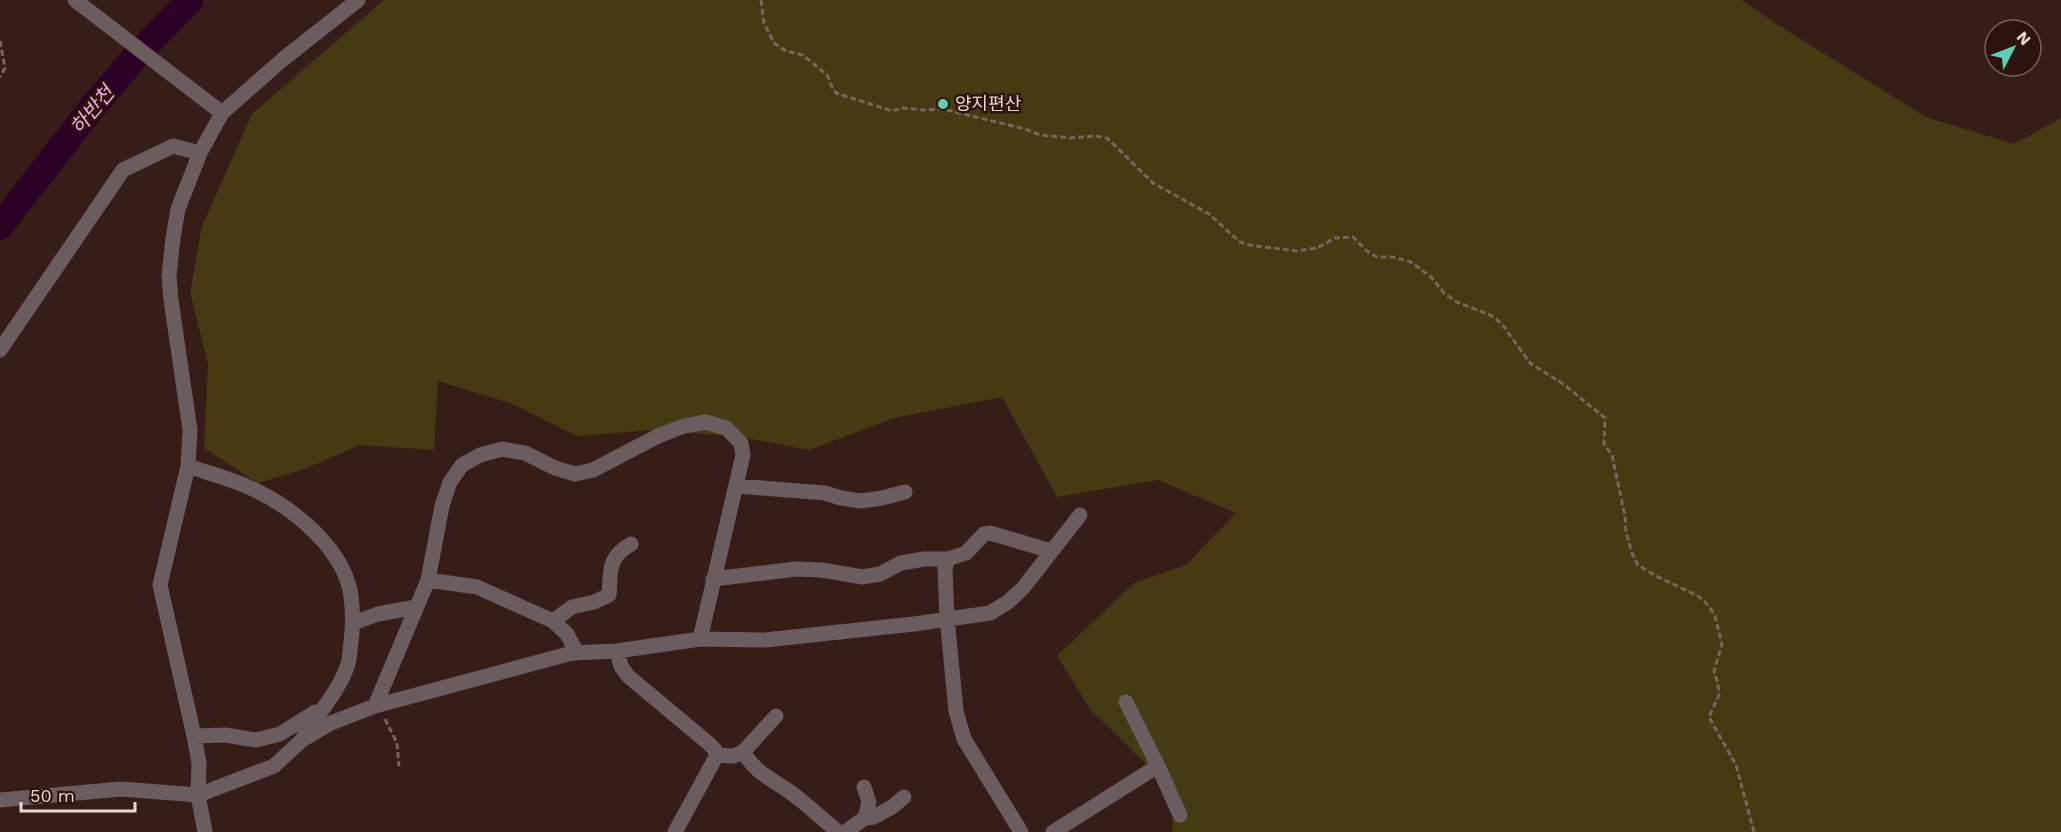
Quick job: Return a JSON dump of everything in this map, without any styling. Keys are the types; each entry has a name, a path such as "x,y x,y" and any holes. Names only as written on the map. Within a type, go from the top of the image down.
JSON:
{"street":[{"path":"75,0 222,113"},
{"path":"205,832 198,795 199,763 160,585 188,466 190,430 169,276 178,209 200,153 222,113 282,60 358,0"},
{"path":"0,350 123,170 173,146 200,153"},
{"path":"375,706 428,580 442,506 450,482 462,465 480,455 502,449 525,453 555,468 575,474 593,470 658,436 684,426 706,422 726,428 741,443 743,454 700,639"},
{"path":"188,466 255,490 281,504 313,530 338,561 351,594 353,623 348,664 328,703 313,720 302,740"},
{"path":"737,486 825,493 861,501 905,492"},
{"path":"0,800 121,789 198,795 273,766 302,740 331,723 375,706 577,653 617,651 700,639 765,640 914,624 990,613 1008,602 1023,588 1080,515"},
{"path":"713,579 796,569 862,576 880,574 901,563 924,559 948,559 966,553 984,534 990,533 1051,551"},
{"path":"553,621 572,607 594,602 609,595 609,571 621,550 631,544"},
{"path":"948,559 945,568 947,618 956,711 964,739 1021,832"},
{"path":"428,580 477,587 553,621 567,634 577,653"},
{"path":"353,623 378,614 416,607"},
{"path":"617,651 621,666 628,676 707,742 717,755"},
{"path":"1126,702 1180,815"},
{"path":"194,736 226,735 256,740 280,734 328,703"},
{"path":"717,755 733,756 742,752 776,716"},
{"path":"742,752 763,776 790,792 838,832"},
{"path":"675,832 717,755"},
{"path":"1053,832 1158,766"},
{"path":"864,787 869,802 865,818"},
{"path":"845,832 865,818 874,817 892,807 904,797"}],"path":[{"path":"761,0 764,23 774,43 786,51 802,55 827,75 836,93 892,111 903,108 943,109 1025,129 1040,135 1107,138 1153,183 1209,214 1240,242 1297,251 1317,248 1335,237 1353,237 1377,257 1411,262 1431,277 1444,293 1476,311 1490,315 1501,323 1531,364 1562,383 1605,418 1604,444 1612,455 1625,516 1626,532 1638,565 1698,596 1715,616 1722,644 1714,670 1719,695 1709,717 1736,765 1754,832"},
{"path":"0,41 5,68 0,77"},
{"path":"375,706 387,721 397,743 399,766"}],"shaded area":[{"path":"384,0 1742,0 1926,117 2014,144 2061,118 2061,832 1172,832 1173,816 1152,770 1091,710 1057,656 1134,583 1186,565 1236,513 1158,480 1057,497 1002,397 894,418 809,450 741,437 653,430 577,436 513,404 438,381 434,450 360,445 307,468 258,483 204,448 208,364 190,293 202,226 252,114"}],"waterway":[{"name":"하반천","path":"0,226 91,109 136,56 190,0"}],"place":[{"name":"양지편산","path":"943,104"}]}
